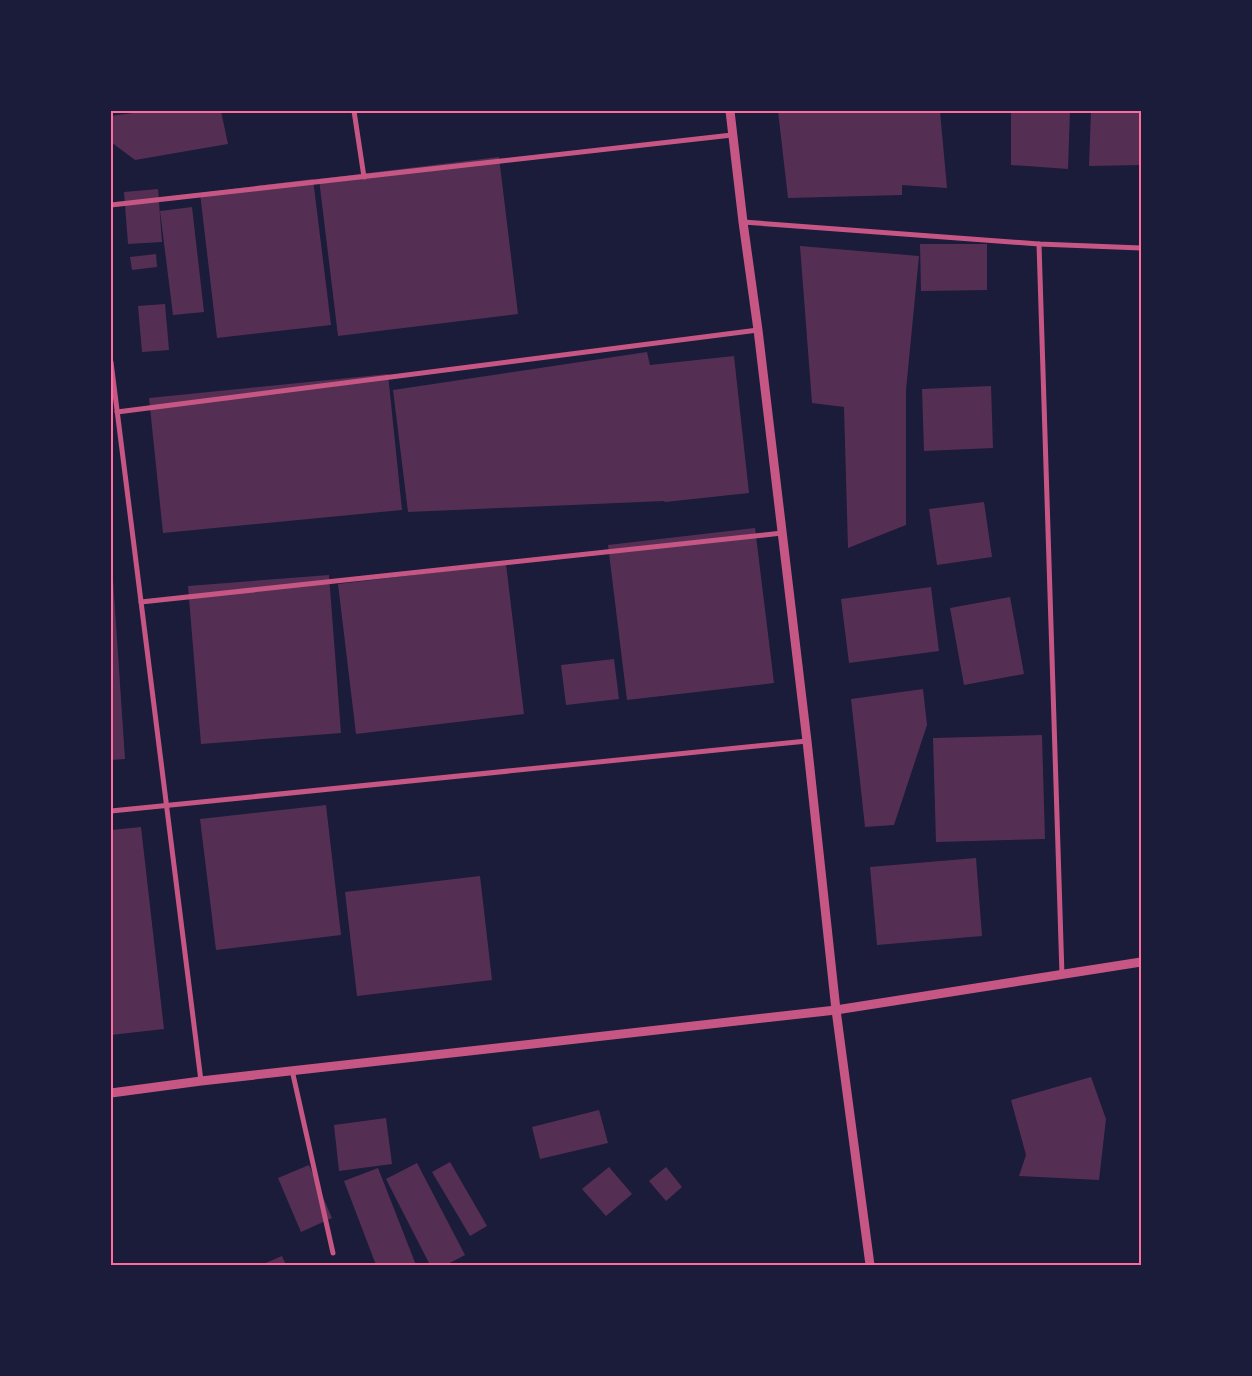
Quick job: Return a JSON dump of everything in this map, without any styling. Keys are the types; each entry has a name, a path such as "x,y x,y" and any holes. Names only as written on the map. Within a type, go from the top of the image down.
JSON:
{"street":[{"path":"354,111 364,177"},
{"path":"730,111 807,741 836,1010 870,1265"},
{"path":"111,204 732,135"},
{"path":"743,222 1040,244 1141,248"},
{"path":"1040,244 1062,975"},
{"path":"117,412 758,330"},
{"path":"111,362 200,1081"},
{"path":"141,602 782,533"},
{"path":"111,811 807,741"},
{"path":"111,1092 292,1070 836,1010 1141,962"},
{"path":"292,1070 333,1253"}],"building":[{"path":"148,111 221,111 228,144 135,160 111,142 111,116"},
{"path":"778,111 940,111 947,188 902,185 902,195 788,198"},
{"path":"1011,111 1070,111 1068,169 1011,165"},
{"path":"1091,111 1141,111 1141,165 1089,166"},
{"path":"499,157 518,314 338,336 319,179"},
{"path":"313,179 331,325 217,338 200,193"},
{"path":"158,189 162,242 128,244 124,192"},
{"path":"192,207 204,312 173,315 160,211"},
{"path":"920,244 987,244 987,290 921,291"},
{"path":"800,246 919,256 906,390 906,525 848,548 844,407 812,403"},
{"path":"156,254 157,267 132,270 130,257"},
{"path":"165,304 169,350 142,352 138,306"},
{"path":"647,352 650,365 734,356 749,493 665,502 408,512 393,390"},
{"path":"388,374 402,510 163,533 149,398"},
{"path":"991,386 993,448 924,451 922,389"},
{"path":"984,502 992,557 937,565 929,509"},
{"path":"755,528 774,683 627,700 608,545"},
{"path":"506,564 524,714 356,734 338,584"},
{"path":"329,575 341,733 201,744 188,586"},
{"path":"111,579 113,579 125,759 111,760"},
{"path":"931,587 939,651 849,663 841,599"},
{"path":"1010,597 1024,674 964,685 950,608"},
{"path":"614,659 619,699 566,705 561,665"},
{"path":"923,689 927,725 894,825 865,827 851,699"},
{"path":"1042,735 1045,839 936,842 933,738"},
{"path":"326,805 341,935 216,950 200,819"},
{"path":"141,827 164,1029 111,1035 111,830"},
{"path":"976,858 982,936 877,945 870,867"},
{"path":"480,876 492,980 357,996 345,892"},
{"path":"1091,1077 1106,1119 1099,1180 1019,1176 1026,1155 1011,1100"},
{"path":"599,1110 608,1143 540,1159 532,1127"},
{"path":"386,1118 392,1164 339,1171 334,1125"},
{"path":"450,1162 487,1226 470,1236 432,1172"},
{"path":"417,1163 465,1255 446,1265 430,1265 386,1179"},
{"path":"309,1165 332,1218 301,1232 278,1178"},
{"path":"609,1167 632,1194 606,1216 582,1189"},
{"path":"666,1167 682,1187 666,1201 649,1181"},
{"path":"378,1168 416,1265 376,1265 344,1181"},
{"path":"282,1256 286,1265 261,1265"}]}
